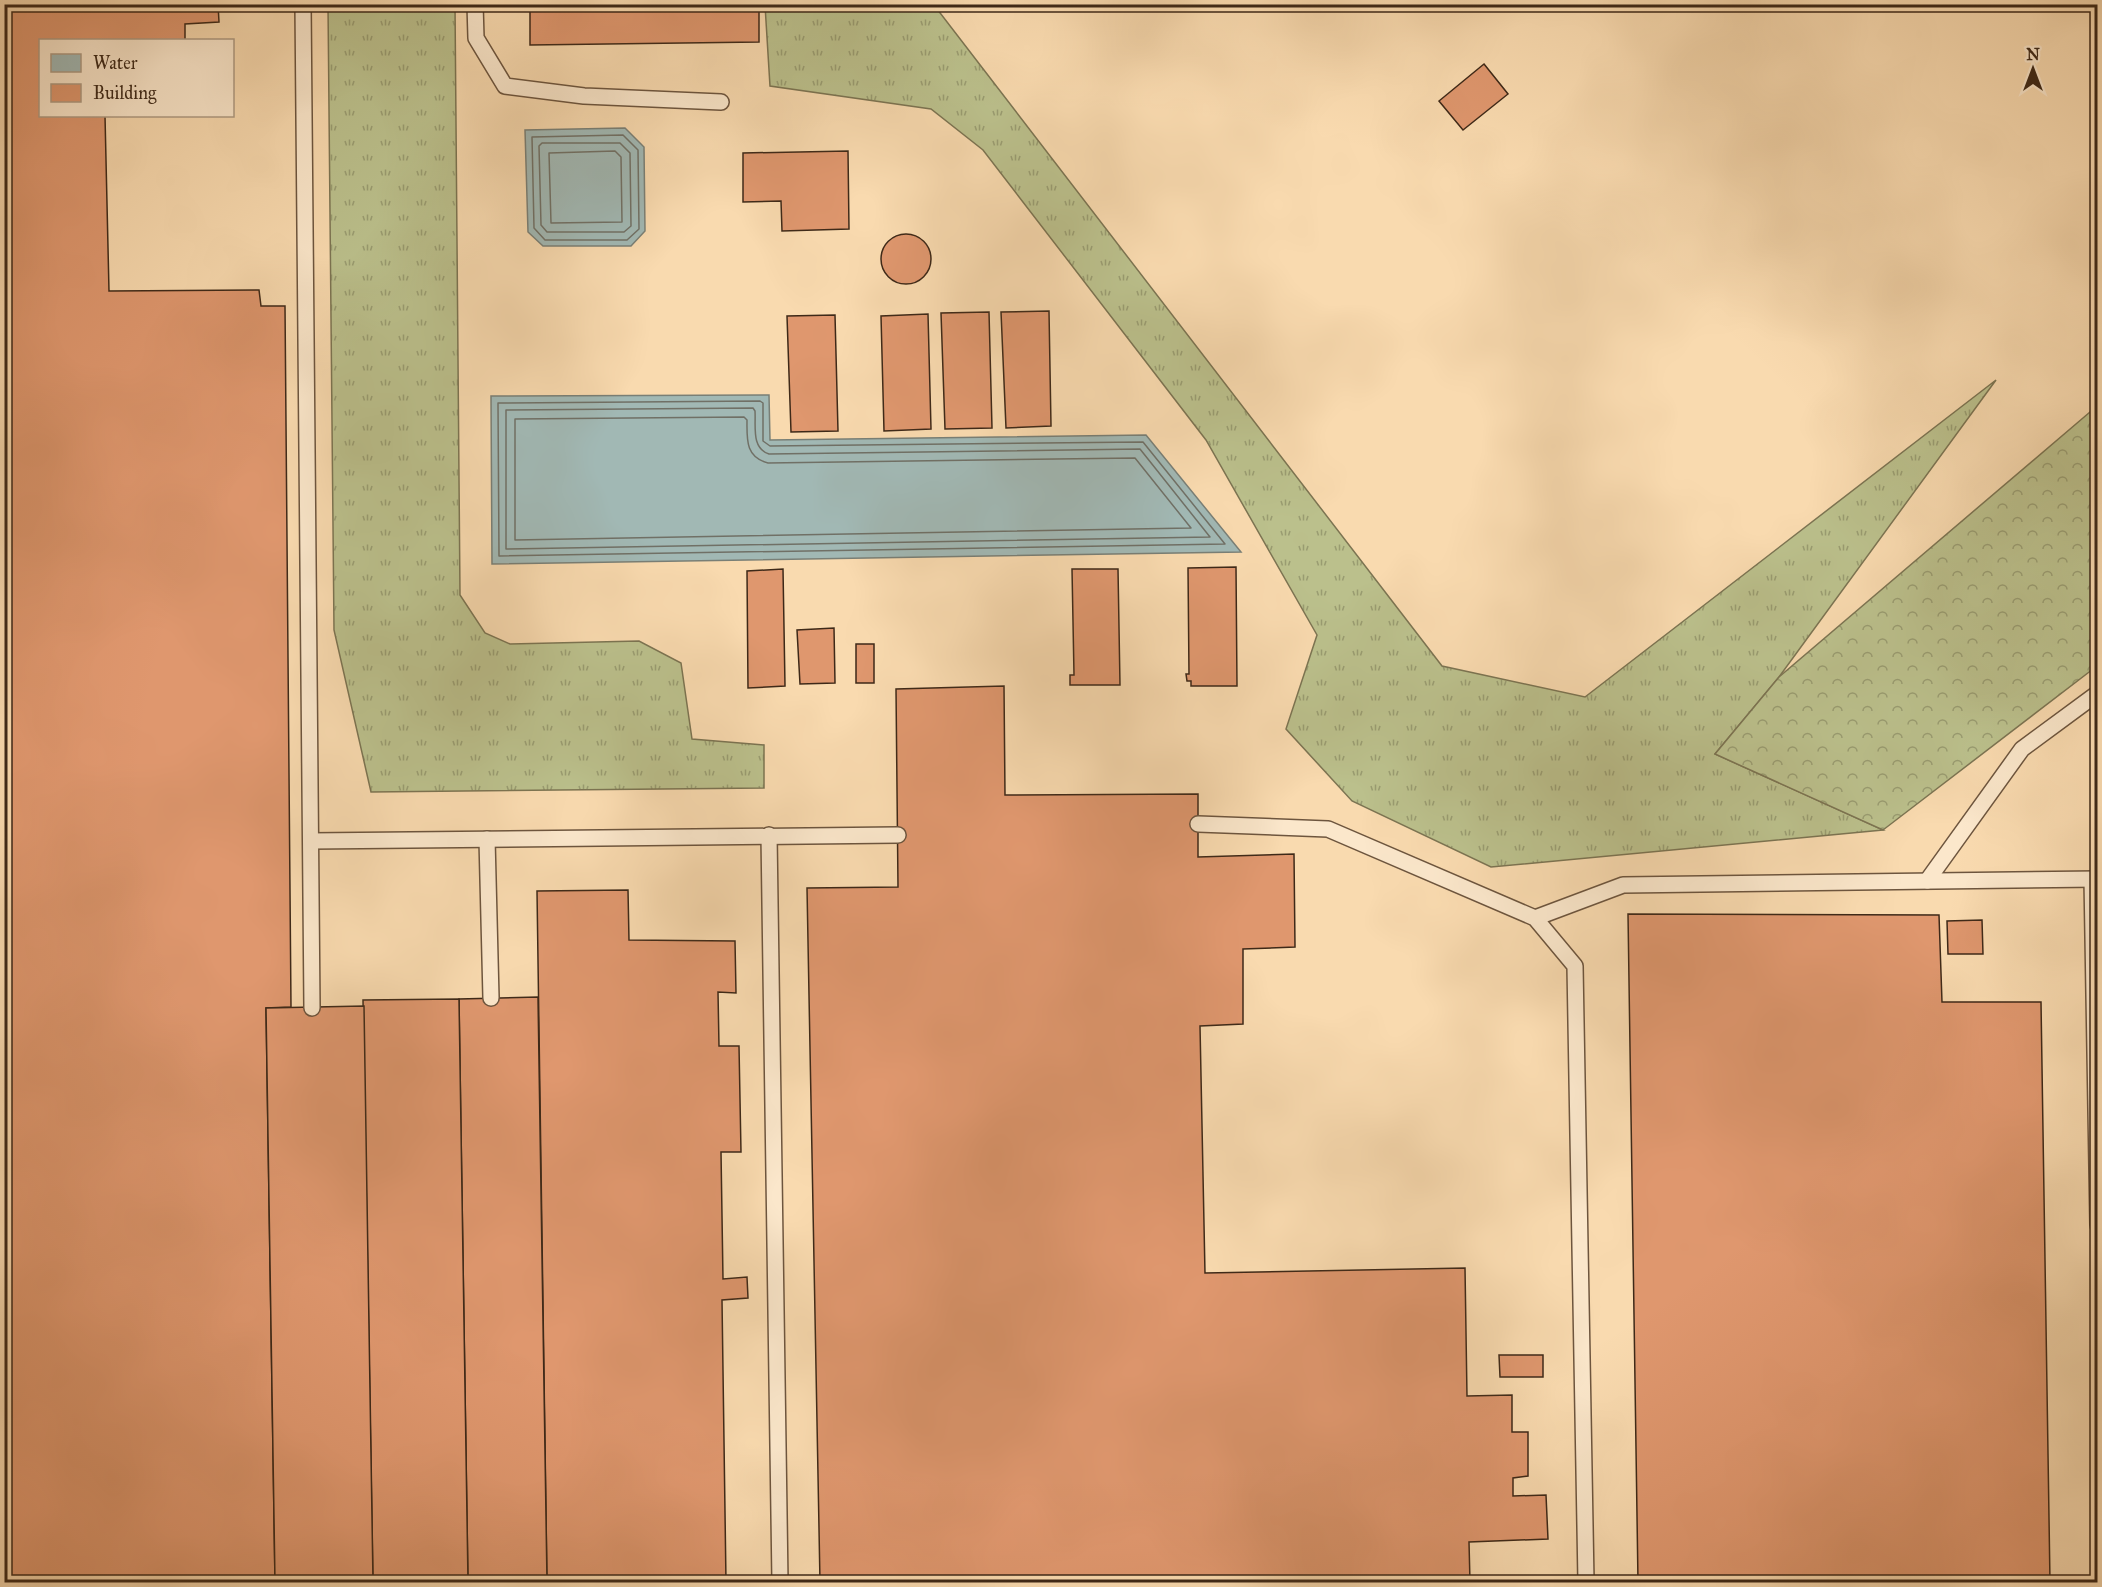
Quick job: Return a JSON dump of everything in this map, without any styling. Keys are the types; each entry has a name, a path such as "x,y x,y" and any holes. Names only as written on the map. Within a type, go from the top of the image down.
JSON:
{"lane":[{"path":"303,4 312,1008"},
{"path":"475,4 476,38 505,86 584,96 721,102"},
{"path":"1927,881 2022,749 2097,693"},
{"path":"1198,824 1328,829 1535,918 1575,966 1586,1582"},
{"path":"769,835 780,1582"},
{"path":"311,841 898,835"},
{"path":"487,839 492,998"},
{"path":"1535,918 1623,885 2095,879 2097,1225"}],"green space":[{"path":"328,5 455,5 460,595 485,633 510,644 639,641 681,663 692,739 764,745 764,788 371,792 334,630"},
{"path":"765,5 934,5 1442,666 1585,697 1996,380 1779,677 1715,754 1883,830 1491,867 1352,801 1286,729 1317,635 1206,440 983,150 931,109 770,86"},
{"path":"2097,406 2097,666 1883,830 1715,754 1779,677"}],"water":[{"path":"625,128 644,147 645,231 631,246 543,246 528,232 525,130"},
{"path":"769,395 770,440 1146,435 1241,552 492,564 491,396"}],"building":[{"path":"4,4 218,4 219,22 185,24 185,39 39,39 39,117 105,117 109,291 259,290 261,306 285,306 291,1007 266,1008 275,1582 4,1582"},
{"path":"530,4 759,4 759,42 530,45"},
{"path":"1484,64 1508,94 1463,130 1439,101"},
{"path":"848,151 849,229 782,231 781,201 743,202 743,153"},
{"path":"906,234 924,241 931,259 924,277 906,284 888,277 881,259 888,241"},
{"path":"1049,311 1051,426 1006,428 1001,312"},
{"path":"989,312 992,428 945,429 941,313"},
{"path":"928,314 931,429 884,431 881,316"},
{"path":"835,315 838,431 791,432 787,316"},
{"path":"1236,567 1237,686 1191,686 1191,681 1187,681 1186,674 1189,674 1188,568"},
{"path":"783,569 785,686 748,688 747,571"},
{"path":"1072,569 1118,569 1120,685 1070,685 1070,675 1074,675"},
{"path":"834,628 835,683 800,684 797,630"},
{"path":"856,644 874,644 874,683 856,683"},
{"path":"1004,686 1005,795 1198,794 1198,857 1294,854 1295,947 1243,949 1243,1024 1200,1026 1205,1273 1465,1268 1467,1396 1512,1395 1512,1432 1528,1432 1528,1476 1513,1478 1513,1496 1546,1495 1548,1539 1469,1542 1470,1582 820,1582 807,888 898,887 896,689"},
{"path":"628,890 629,940 735,941 736,993 718,992 719,1046 739,1046 741,1152 721,1152 723,1279 747,1277 748,1298 722,1300 726,1582 547,1582 537,891"},
{"path":"1628,914 1939,915 1942,1002 2041,1002 2050,1582 1638,1582"},
{"path":"1982,920 1983,954 1948,954 1947,921"},
{"path":"538,997 547,1582 468,1582 459,999"},
{"path":"459,999 468,1582 373,1582 363,1000"},
{"path":"364,1006 373,1582 275,1582 266,1008"},
{"path":"1499,1355 1543,1355 1543,1377 1500,1377"}]}
